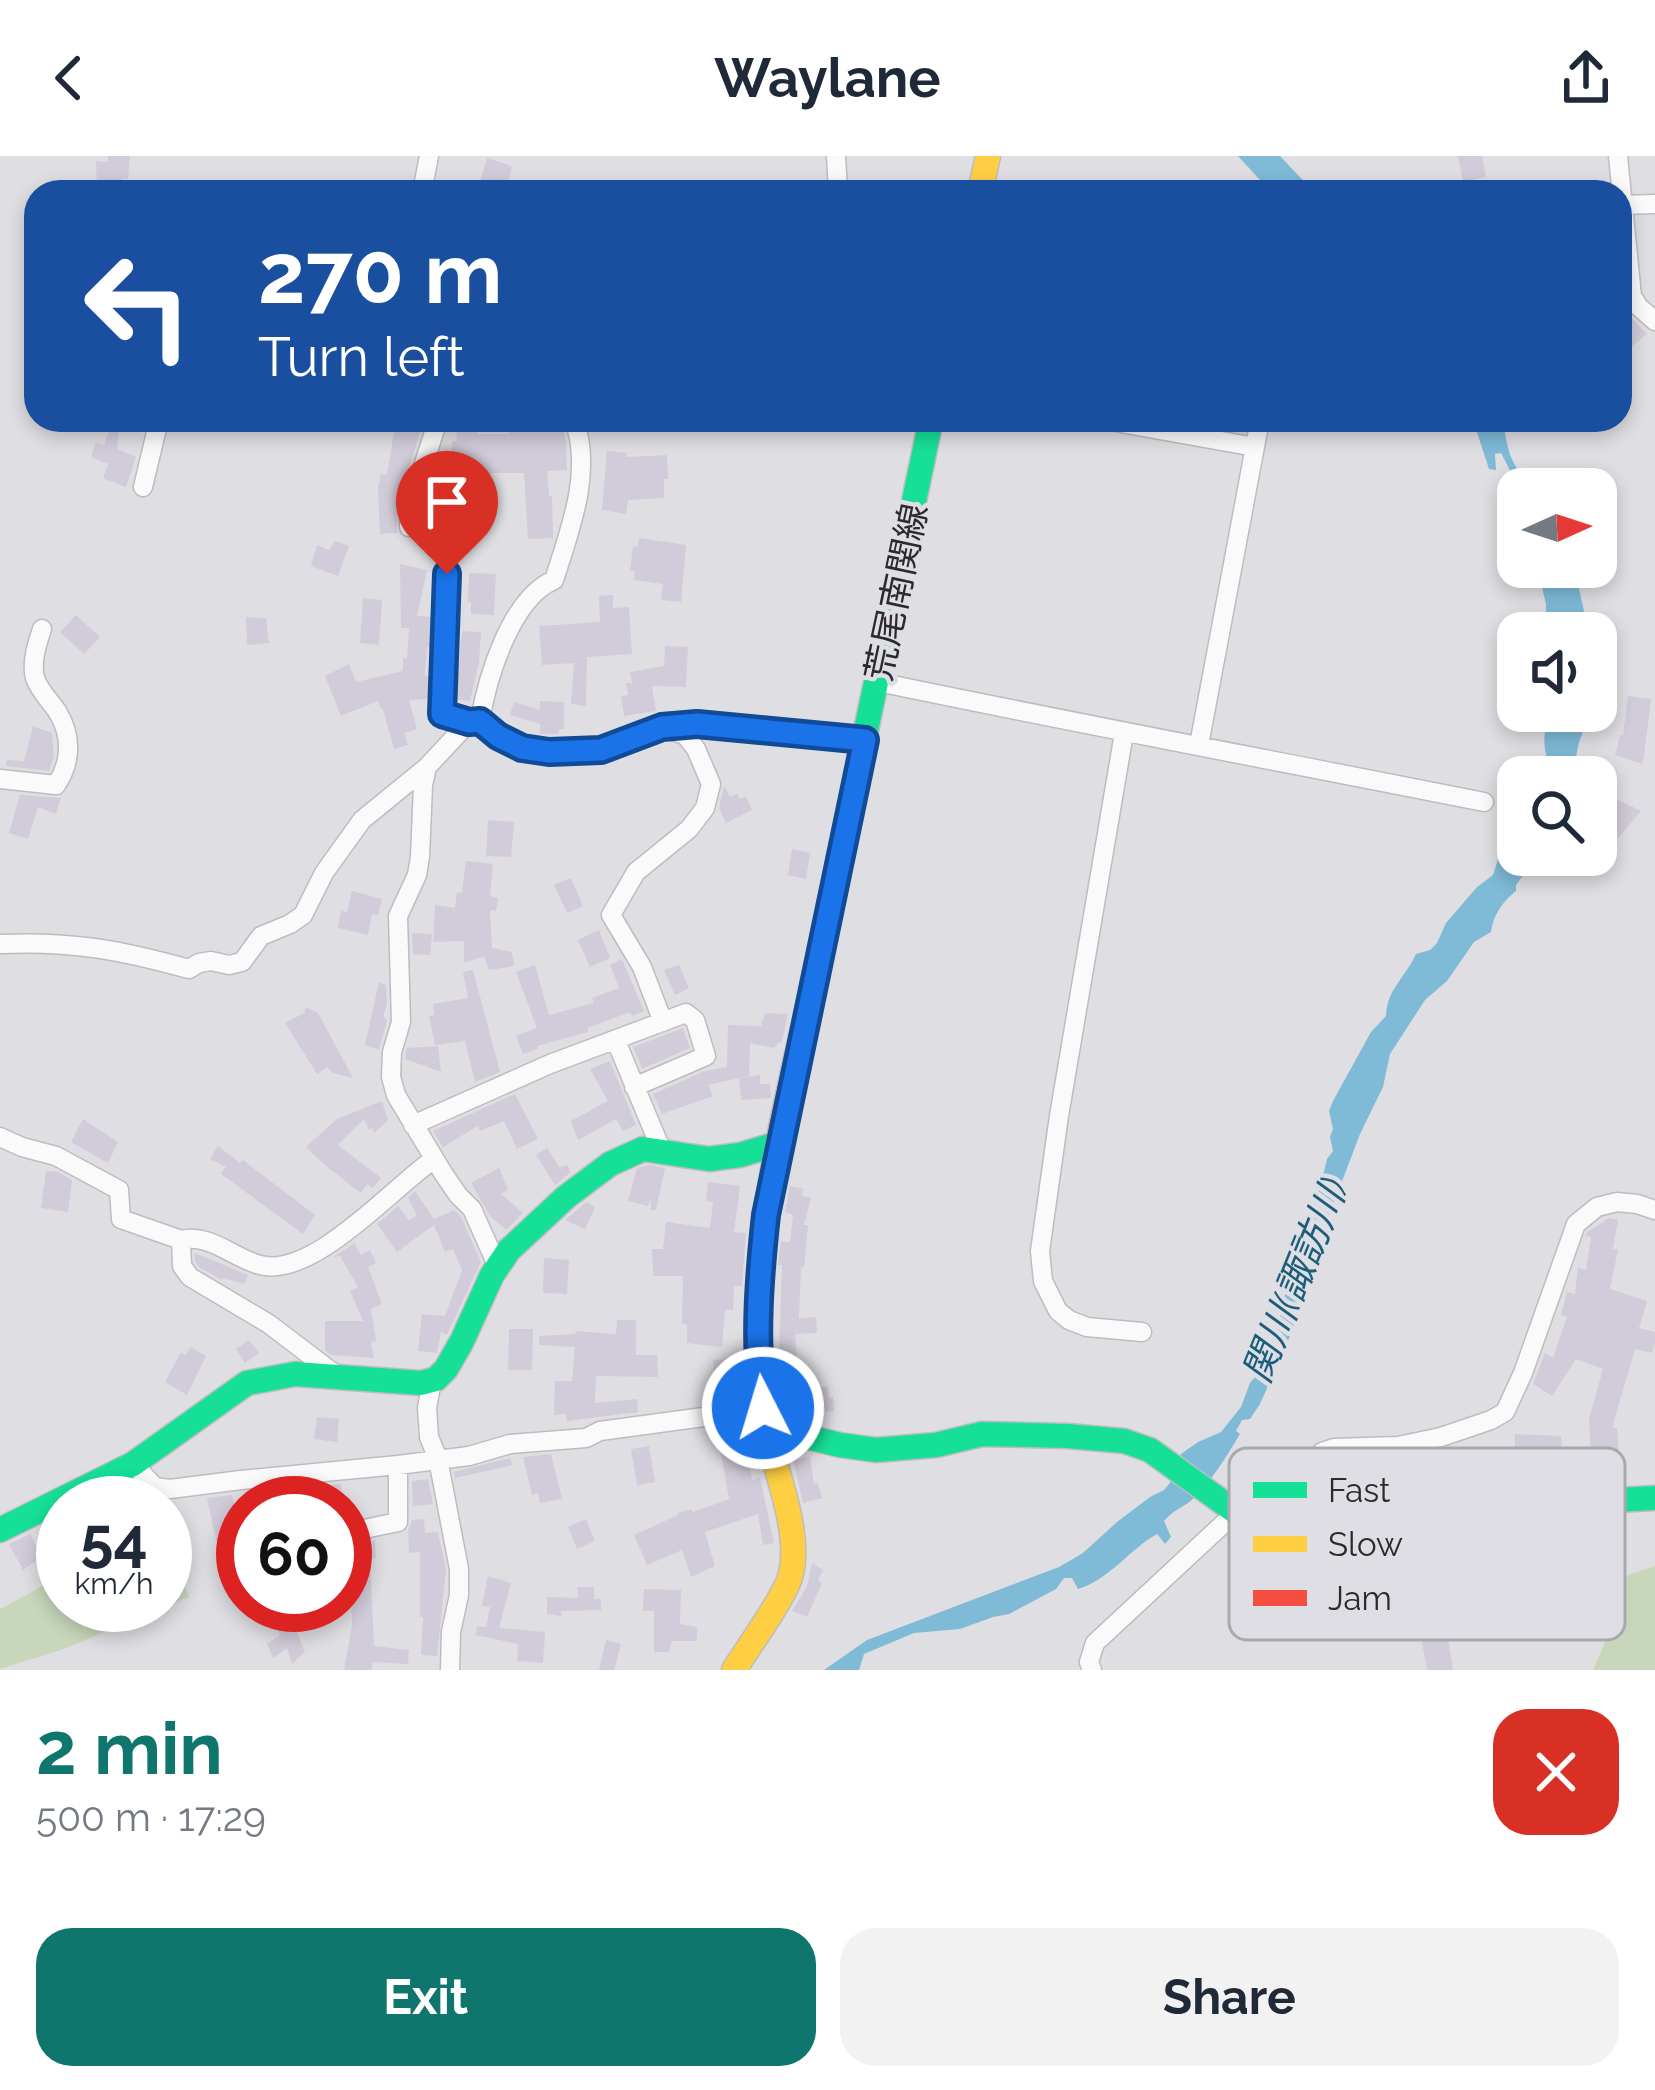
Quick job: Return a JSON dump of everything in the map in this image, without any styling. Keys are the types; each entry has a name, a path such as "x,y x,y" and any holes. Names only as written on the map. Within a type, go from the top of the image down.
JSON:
{"street":[{"path":"1632,296 1655,321"},
{"path":"142,487 156,432"},
{"path":"410,527 410,496 434,432"},
{"path":"0,944 72,943 189,970 211,961 242,962 261,936 303,915 324,873 362,820 474,722 496,656 528,598 539,586 554,580 574,517 583,444 578,432"},
{"name":"荒尾南関線","path":"734,1670 790,1578 789,1522 764,1418 758,1339 760,1266 780,1143 929,432"},
{"path":"1171,432 1255,447"},
{"path":"1199,745 1258,432"},
{"path":"447,574 442,714 474,722 522,748 601,750 662,727 697,724 865,740"},
{"path":"0,779 56,785 64,774 68,737 61,717 34,676 34,653 42,629"},
{"path":"878,682 1484,802"},
{"path":"662,727 685,735 696,749 711,784 705,808 689,829 636,872 610,915 641,967 663,1022"},
{"path":"1124,733 1058,1116 1040,1251 1043,1280 1058,1311 1069,1320 1087,1327 1142,1332"},
{"path":"428,767 417,875 398,916 401,1022 391,1077 413,1125 458,1196 472,1209 497,1265"},
{"path":"413,1125 550,1064 686,1013 694,1020 706,1056 634,1087"},
{"path":"616,1041 661,1149"},
{"path":"0,1137 83,1168 118,1190 122,1219 181,1240 196,1236 261,1265 283,1267 357,1225 434,1159"},
{"path":"0,1530 133,1464 247,1383 295,1374 432,1381 450,1364 497,1265 550,1210 621,1156 639,1149 661,1149 724,1159 780,1143"},
{"path":"1334,1448 1398,1446 1441,1437 1504,1412 1576,1224 1597,1207 1617,1202 1655,1210"},
{"path":"181,1240 182,1266 190,1277 269,1324 340,1378"},
{"path":"432,1381 429,1437 438,1459 458,1569 450,1670"},
{"path":"133,1464 155,1486 170,1489 469,1456 510,1444 586,1438 600,1431 764,1418 840,1445 876,1450 937,1445 982,1434 1124,1441 1150,1450 1229,1507 1095,1643 1089,1662 1092,1670"},
{"path":"372,1527 398,1522 398,1465"},
{"path":"1625,1500 1655,1498"}],"green space":[{"path":"1655,1566 1655,1670 1593,1670 1606,1640 1625,1640 1625,1576"},
{"path":"36,1590 36,1632 104,1632 0,1669 0,1609"}],"water":[{"path":"1238,156 1280,156 1303,180 1260,180"},
{"path":"1477,432 1505,432 1517,468 1509,468 1501,453 1495,454 1496,470 1489,469"},
{"path":"1542,588 1579,588 1584,612 1546,612"},
{"path":"1545,732 1583,732 1576,756 1546,756"},
{"name":"関川(諏訪川)","path":"1497,863 1497,876 1523,876 1499,909 1491,932 1474,942 1447,981 1425,1000 1390,1054 1383,1087 1309,1268 1294,1327 1260,1404 1250,1419 1242,1420 1236,1431 1240,1434 1207,1484 1164,1521 1171,1537 1165,1544 1157,1534 1100,1579 1078,1589 1072,1578 1064,1578 1056,1589 1009,1614 960,1629 914,1633 864,1654 859,1670 824,1670 867,1640 1059,1567 1083,1553 1164,1490 1181,1454 1221,1432 1264,1366 1309,1208 1333,1151 1329,1111 1333,1101 1371,1032 1386,1016 1393,991 1416,954 1437,943 1446,923 1493,875"}],"building":[{"path":"108,156 130,156 128,179 97,180 96,161 108,162"},
{"path":"1458,156 1482,156 1486,177 1463,180"},
{"path":"487,158 512,166 509,180 481,180"},
{"path":"1632,318 1647,334 1632,346"},
{"path":"109,432 119,432 117,449 136,457 126,487 103,478 108,464 91,457 96,442 104,445"},
{"path":"394,432 420,432 397,494 397,533 380,534 378,488 381,474 387,475"},
{"path":"457,432 564,432 567,470 547,471 553,538 528,539 524,473 472,473 471,489 451,487 452,441"},
{"path":"607,451 627,453 626,457 667,455 664,498 628,500 626,514 602,510"},
{"path":"461,498 463,513 423,517 423,502"},
{"path":"639,538 686,545 681,602 661,600 663,584 634,580 635,571 630,571 633,546 638,547"},
{"path":"335,541 349,546 338,576 311,566 317,545 329,550"},
{"path":"400,564 427,570 417,616 432,617 425,676 430,676 429,699 409,700 417,729 404,733 408,745 394,749 378,701 341,716 325,676 349,664 356,682 403,671 409,628 401,628"},
{"path":"469,573 496,574 494,615 471,614"},
{"path":"613,595 613,608 629,607 632,654 587,657 586,706 571,704 574,663 542,665 539,626 600,622 599,596"},
{"path":"363,598 382,600 379,645 360,643"},
{"path":"76,615 100,637 84,654 60,632"},
{"path":"246,617 266,618 269,643 247,645"},
{"path":"462,631 481,632 470,701 456,699"},
{"path":"665,646 688,647 686,687 652,686 656,711 624,716 621,696 628,695 630,672 664,666"},
{"path":"1628,696 1651,699 1643,764 1615,755"},
{"path":"540,701 564,702 564,729 559,734 540,734 540,724 510,715 514,702 540,710"},
{"path":"33,726 52,733 54,756 49,771 6,766 7,760 24,761"},
{"path":"724,786 730,797 746,796 752,810 726,823 719,808"},
{"path":"20,795 61,798 56,814 38,807 28,839 9,833"},
{"path":"1617,799 1641,811 1617,839"},
{"path":"488,820 514,822 511,857 486,856"},
{"path":"792,849 810,853 806,879 788,875"},
{"path":"466,861 493,864 490,896 498,898 496,911 490,910 492,948 512,952 514,966 489,970 484,956 464,963 464,941 433,942 435,905 455,908"},
{"path":"571,878 583,906 567,913 554,885"},
{"path":"352,891 382,899 378,915 372,914 368,935 338,928"},
{"path":"599,930 610,958 590,967 578,940"},
{"path":"412,933 432,934 430,955 413,954"},
{"path":"622,959 644,1011 632,1016 630,1012 523,1054 516,1036 537,1028 516,972 535,965 549,1015 594,1003 592,998 619,988 610,965"},
{"path":"679,965 689,988 675,995 664,970"},
{"path":"473,970 500,1072 475,1082 465,1041 435,1045 429,1016 434,1015 433,1004 468,998 463,972"},
{"path":"379,982 386,985 383,1017 387,1020 379,1050 365,1045"},
{"path":"306,1007 318,1013 353,1078 327,1067 317,1074 285,1023"},
{"path":"765,1013 788,1014 782,1042 774,1048 750,1043 749,1076 740,1078 760,1075 760,1084 770,1084 771,1098 741,1100 739,1078 708,1085 713,1096 662,1114 653,1094 705,1071 727,1067 728,1025 761,1026"},
{"path":"683,1028 690,1048 642,1069 633,1047"},
{"path":"438,1046 441,1072 405,1059 407,1048"},
{"path":"610,1061 636,1125 623,1131 616,1119 578,1140 571,1121 608,1101 590,1069"},
{"path":"515,1094 538,1139 517,1149 504,1121 480,1131 478,1126 443,1147 433,1131"},
{"path":"382,1101 388,1120 374,1133 364,1119 338,1145 381,1178 361,1193 306,1147 337,1119"},
{"path":"83,1119 118,1142 108,1163 71,1142"},
{"path":"218,1146 315,1215 303,1234 221,1174 226,1167 210,1159"},
{"path":"547,1148 559,1167 567,1165 571,1172 555,1185 536,1155"},
{"path":"499,1168 508,1190 501,1194 523,1213 506,1230 490,1216 471,1183"},
{"path":"637,1168 665,1168 656,1210 651,1210 651,1199 648,1206 628,1201"},
{"path":"46,1171 72,1180 68,1212 41,1208"},
{"path":"708,1182 740,1186 734,1232 746,1233 742,1286 734,1286 733,1310 725,1310 722,1347 687,1343 687,1324 682,1324 683,1276 653,1276 652,1249 663,1249 666,1222 710,1228 713,1202 706,1201"},
{"path":"790,1186 804,1189 802,1196 811,1198 804,1225 808,1225 799,1318 816,1317 817,1333 795,1334 799,1388 828,1387 834,1411 788,1415 782,1381 778,1381 782,1265 778,1265 781,1241 790,1242 793,1215 785,1212"},
{"path":"415,1191 434,1219 454,1210 461,1217 481,1262 447,1335 441,1332 437,1353 418,1351 422,1314 445,1316 462,1270 453,1249 445,1252 434,1225 397,1252 377,1224 398,1206 409,1220 417,1215 408,1198"},
{"path":"586,1202 595,1207 585,1229 565,1220"},
{"path":"1609,1218 1618,1220 1610,1289 1647,1301 1639,1328 1655,1332 1652,1353 1635,1349 1612,1428 1617,1428 1618,1448 1591,1448 1589,1420 1603,1369 1576,1359 1552,1396 1533,1384 1545,1353 1553,1358 1567,1317 1561,1315 1567,1292 1575,1294 1578,1268 1586,1270 1591,1237 1587,1232"},
{"path":"354,1243 361,1255 370,1250 376,1263 368,1267 382,1304 371,1309 374,1358 331,1355 325,1350 325,1321 363,1321 350,1291 358,1287 340,1256 334,1257"},
{"path":"195,1253 248,1275 244,1284 222,1280 199,1267"},
{"path":"544,1258 569,1260 567,1294 543,1293"},
{"path":"617,1320 636,1320 636,1355 657,1355 658,1377 596,1376 595,1403 637,1399 638,1412 567,1421 566,1414 554,1415 555,1381 572,1381 575,1347 539,1345 539,1336 576,1331 616,1334"},
{"path":"509,1329 533,1329 532,1370 508,1370"},
{"path":"249,1340 259,1353 245,1363 236,1349"},
{"path":"190,1347 206,1356 187,1395 165,1382 181,1352 186,1355"},
{"path":"742,1358 742,1377 733,1377 735,1399 716,1402 713,1360"},
{"path":"317,1417 339,1419 337,1442 314,1439"},
{"path":"743,1425 752,1480 760,1477 774,1543 763,1545 758,1514 705,1532 715,1566 691,1577 682,1550 647,1565 634,1535 677,1513 729,1499 717,1429"},
{"path":"1515,1434 1561,1436 1562,1448 1515,1448"},
{"path":"649,1446 655,1482 637,1485 631,1449"},
{"path":"551,1454 562,1499 540,1503 538,1493 532,1495 523,1457"},
{"path":"810,1457 814,1484 818,1483 822,1498 803,1503 793,1460"},
{"path":"510,1458 513,1465 455,1478 454,1472"},
{"path":"428,1479 433,1504 413,1506 412,1481"},
{"path":"216,1497 216,1539 207,1498"},
{"path":"424,1519 425,1533 438,1532 446,1570 437,1656 421,1655 420,1552 409,1553 412,1520"},
{"path":"586,1519 595,1541 577,1549 568,1527"},
{"path":"30,1534 36,1561 23,1570 9,1544"},
{"path":"812,1563 823,1570 818,1581 822,1583 807,1617 792,1611 807,1586"},
{"path":"488,1576 511,1583 499,1628 545,1632 543,1663 517,1661 518,1644 476,1635 477,1626 486,1627 490,1607 482,1606"},
{"path":"577,1587 594,1587 601,1610 547,1614 547,1597 578,1598"},
{"path":"644,1589 681,1590 680,1624 697,1627 697,1641 672,1641 669,1652 654,1652 654,1611 643,1611"},
{"path":"372,1602 374,1646 409,1650 408,1664 373,1662 371,1670 344,1670 351,1632 372,1632"},
{"path":"297,1632 305,1652 292,1664 287,1648 273,1658 267,1644"},
{"path":"606,1640 621,1644 614,1670 599,1670"},
{"path":"1422,1640 1448,1640 1453,1670 1427,1670"}],"traffic: fast":[{"path":"813,983 928,432"},
{"path":"0,1530 133,1464 247,1383 295,1374 421,1383 436,1379 462,1341 492,1275 509,1250 610,1164 643,1149 709,1159 780,1143"},
{"path":"766,1427 876,1450 936,1445 982,1434 1124,1441 1150,1450 1229,1507"},
{"path":"1625,1500 1655,1498"}],"traffic: slow":[{"path":"983,180 988,156"},
{"path":"734,1670 782,1594 793,1557 790,1520 763,1412 760,1298"}],"traffic: jam":[{"path":"760,1298 771,1180 813,983"}],"route":[{"path":"447,574 442,714 480,721 522,748 601,750 662,727 697,724 865,740 766,1215 758,1339 763,1408"}]}
